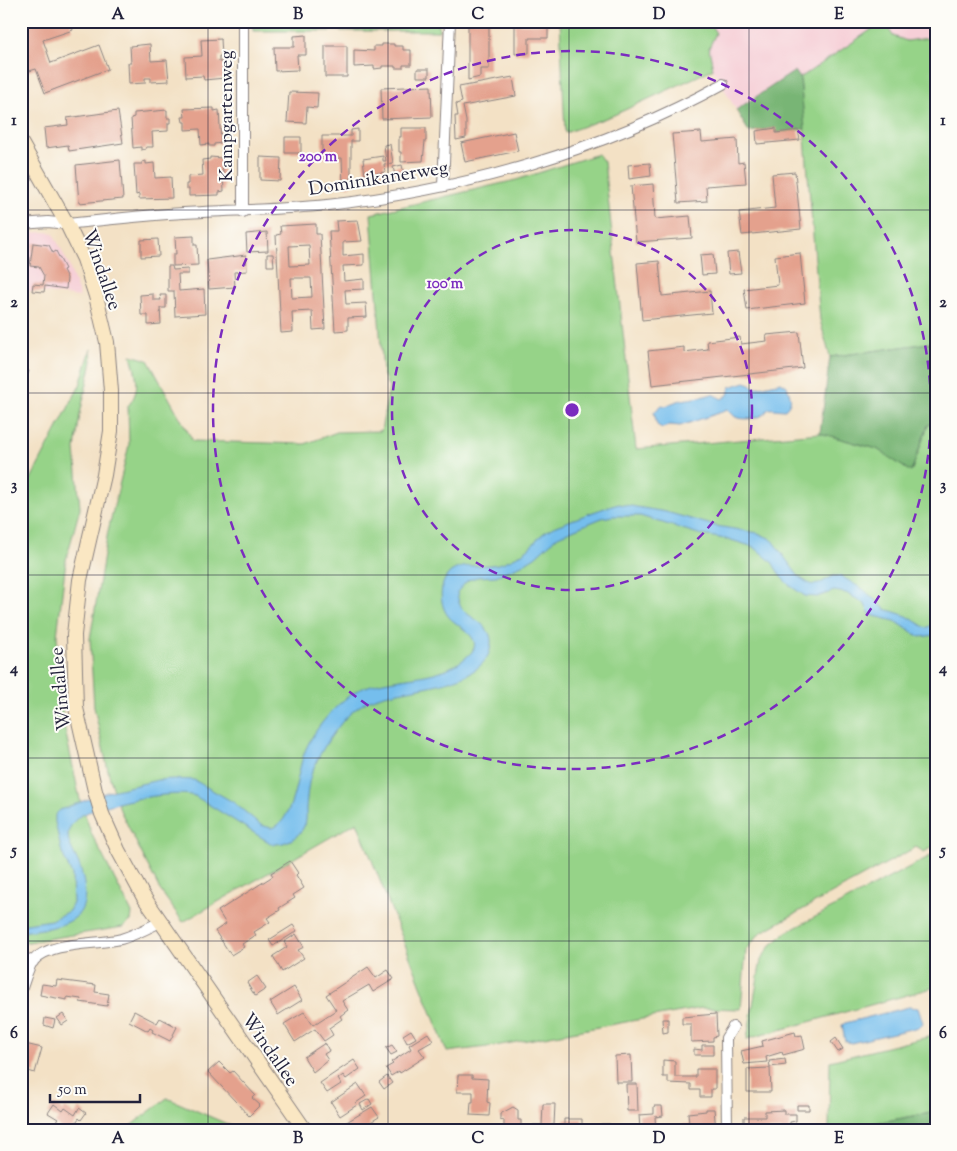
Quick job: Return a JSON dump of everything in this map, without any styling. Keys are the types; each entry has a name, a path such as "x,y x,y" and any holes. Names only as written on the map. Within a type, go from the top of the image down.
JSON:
{"main road":[{"name":"Windallee","path":"21,143 84,258 96,296 107,342 111,391 111,431 104,475 80,580 74,635 76,708 95,791 102,814 118,850 143,896 305,1130"}],"street":[{"name":"Kampgartenweg","path":"243,21 243,212"},
{"path":"443,186 450,21"},
{"name":"Dominikanerweg","path":"21,224 48,222 67,224 175,214 243,212 327,205 443,186 529,164 605,139 671,111 723,84"},
{"path":"21,990 33,962 41,954 53,949 120,939 136,934 160,922"},
{"path":"21,956 33,962"},
{"path":"727,1130 726,1038 733,1027"}],"shaded area":[{"path":"708,21 936,21 936,342 830,357 820,320 800,78 795,71 736,110 713,69 709,48 716,33"},
{"path":"27,233 53,233 68,263 80,297 21,290 21,275"}],"green space":[{"path":"253,21 439,21 439,31 253,31"},
{"path":"560,21 708,21 716,33 709,48 713,69 614,115 565,133"},
{"path":"884,21 893,36 907,41 936,37 936,342 830,357 820,320 800,78"},
{"path":"795,71 800,78 805,129 776,133 775,128 749,132 736,110"},
{"path":"598,154 604,162 636,449 820,433 877,449 911,472 928,425 936,423 936,845 924,852 916,847 760,933 746,950 741,1009 702,1008 495,1046 447,1052 357,822 183,922 160,890 120,810 109,775 94,707 90,639 108,531 129,445 128,406 135,394 137,382 131,355 148,360 193,441 305,444 337,432 381,431 389,388 383,373 371,214 516,180"},
{"path":"936,342 936,423 928,425 911,472 877,449 820,433 830,357"},
{"path":"91,349 92,361 80,414 75,449 80,508 66,560 57,636 63,720 80,800 92,835 132,913 131,921 123,927 21,942 21,498 80,385"},
{"path":"936,853 936,987 747,1039 761,960 770,946 787,932"},
{"path":"936,1035 936,1112 829,1130 830,1061"},
{"path":"167,1098 241,1130 125,1130"},
{"path":"936,1112 936,1130 837,1130"}],"water":[{"path":"745,382 755,388 781,382 787,386 790,403 785,410 768,409 763,415 755,418 738,418 728,410 680,426 670,425 662,428 657,425 654,412 662,405 666,406 677,401 712,394 722,399 728,395 730,387"},
{"path":"619,504 666,512 716,526 758,533 771,539 799,577 808,583 813,585 819,584 833,576 841,576 864,590 885,609 907,616 926,628 936,623 936,635 920,637 895,621 874,616 870,614 864,603 846,593 834,591 817,597 805,596 789,585 781,577 772,562 754,547 731,540 702,535 640,516 602,518 558,536 535,557 522,565 496,576 477,577 468,580 457,592 458,600 463,610 482,624 491,637 486,658 475,670 459,678 440,684 382,696 364,703 348,715 327,742 315,765 309,785 306,822 300,833 292,840 272,844 195,796 184,794 137,799 90,811 80,816 68,832 69,843 80,867 84,886 84,900 81,911 64,924 21,932 21,925 51,920 69,911 73,903 72,875 62,853 55,822 55,815 60,810 107,792 158,780 194,780 233,802 261,825 271,828 276,826 288,812 304,754 310,741 324,721 342,701 356,691 376,684 446,669 459,663 470,654 474,648 472,638 449,617 444,609 442,590 448,574 462,567 495,565 505,562 529,548 542,534 550,529"},
{"path":"909,1007 918,1008 923,1023 919,1027 851,1043 845,1041 842,1025 845,1023"}],"building":[{"path":"40,21 70,21 73,30 43,40 51,63 99,45 108,69 45,93 36,69 26,72 21,58 21,28"},
{"path":"129,21 149,21 149,24 129,25"},
{"path":"468,21 489,21 489,69 480,69 480,77 468,80"},
{"path":"515,24 548,24 548,38 529,38 529,53 515,54"},
{"path":"306,35 306,55 297,55 298,70 275,71 274,47 294,47 294,36"},
{"path":"221,39 222,56 219,56 219,62 224,62 225,78 204,80 203,76 186,77 185,57 202,56 201,40"},
{"path":"150,44 151,61 167,60 169,81 151,82 151,78 145,78 145,83 129,84 128,63 131,63 130,46"},
{"path":"382,44 394,44 394,46 403,46 403,50 411,50 411,65 403,65 403,68 395,68 395,66 382,66 382,68 374,69 374,66 354,67 354,50 374,51 374,46 382,46"},
{"path":"325,46 347,46 347,77 325,77"},
{"path":"417,69 429,69 429,77 417,77"},
{"path":"513,77 516,96 463,106 466,121 466,138 456,140 455,116 458,116 456,104 462,102 459,87"},
{"path":"431,86 432,117 382,119 381,88"},
{"path":"289,92 318,93 317,108 307,107 306,123 287,122"},
{"path":"214,108 214,111 219,110 221,143 214,144 214,146 209,146 209,144 201,145 200,129 185,130 185,122 183,122 182,117 185,117 184,109"},
{"path":"167,110 167,118 170,118 168,131 152,132 153,147 146,147 146,149 141,150 141,147 133,148 131,118 134,117 134,113"},
{"path":"118,111 123,143 69,151 68,145 46,148 44,128 68,125 67,118"},
{"path":"401,128 426,128 423,161 401,162 399,137 401,137"},
{"path":"776,128 776,133 798,130 800,140 757,144 756,131"},
{"path":"358,129 358,141 351,141 351,186 343,186 342,158 322,158 322,136 351,136 351,130"},
{"path":"514,132 518,151 465,162 461,143"},
{"path":"701,132 702,142 737,139 738,163 744,162 746,183 706,186 707,201 678,203 672,134"},
{"path":"285,137 301,137 301,153 285,153"},
{"path":"390,144 393,163 384,164 385,172 365,175 363,159 383,156 383,161 386,161 384,145"},
{"path":"210,157 222,158 224,191 219,192 219,195 189,196 189,189 186,189 188,176 203,175 202,160 210,159"},
{"path":"260,157 281,158 280,181 260,180"},
{"path":"120,160 123,199 79,203 76,165"},
{"path":"146,161 146,164 154,163 155,178 171,177 172,198 139,199 139,194 136,195 134,164 142,164 142,162"},
{"path":"650,163 651,176 629,179 628,165"},
{"path":"402,165 404,174 395,175 393,167"},
{"path":"795,172 801,229 742,235 739,212 775,208 772,174"},
{"path":"653,184 655,219 690,216 692,238 636,242 631,186"},
{"path":"358,220 362,241 343,242 343,256 364,254 364,265 343,266 344,281 364,279 364,289 345,290 346,304 366,303 367,317 348,318 348,330 335,331 329,231 337,231 336,221"},
{"path":"316,224 316,234 320,234 325,329 313,330 312,311 292,312 293,332 281,333 276,235 281,234 280,226","holes":["309,245 310,265 290,266 289,246","291,278 311,278 312,297 292,298"]},
{"path":"267,232 268,251 247,252 246,234"},
{"path":"194,236 194,245 197,245 198,265 173,266 173,254 176,254 175,237"},
{"path":"158,239 159,256 141,257 141,240"},
{"path":"33,243 49,245 53,253 56,251 65,269 63,270 67,278 66,289 45,286 44,292 32,291 33,284 43,285 44,276 39,267 30,266"},
{"path":"738,252 741,273 729,274 727,253"},
{"path":"800,253 805,303 747,310 744,289 778,285 775,256"},
{"path":"267,254 273,254 274,266 267,266"},
{"path":"713,254 715,274 702,275 700,255"},
{"path":"246,255 247,271 234,272 235,287 209,289 207,260"},
{"path":"659,261 662,296 710,291 712,313 642,320 637,263"},
{"path":"168,266 172,266 173,270 188,269 188,274 178,274 179,291 204,289 205,314 175,316 174,291 168,291"},
{"path":"153,294 153,300 161,300 160,295 166,295 166,308 160,308 161,324 148,325 148,315 141,315 140,295"},
{"path":"799,332 803,368 652,385 648,351 684,347 684,352 708,349 707,341 740,337 741,344 767,341 766,335"},
{"path":"21,369 29,371 25,381 21,380"},
{"path":"290,861 298,873 296,875 304,888 293,895 295,898 267,918 270,922 254,932 256,935 242,944 244,947 231,955 215,931 226,924 218,911 273,876 271,873"},
{"path":"293,925 297,931 273,946 269,940"},
{"path":"296,934 304,947 298,950 304,958 282,972 273,956 287,947 284,942"},
{"path":"368,967 376,978 388,970 394,979 373,992 369,985 342,1001 348,1010 340,1016 342,1019 329,1028 333,1035 324,1041 315,1029 295,1042 284,1024 304,1012 313,1025 336,1010 326,995"},
{"path":"257,976 266,989 255,996 247,983"},
{"path":"57,980 96,985 95,992 109,994 107,1006 80,1002 81,999 67,997 67,1000 40,995 42,984 56,986"},
{"path":"294,987 302,1000 278,1015 270,1002"},
{"path":"134,1011 157,1023 160,1018 177,1027 170,1041 152,1032 153,1030 150,1028 148,1031 129,1021"},
{"path":"63,1014 68,1021 62,1025 57,1018"},
{"path":"716,1014 717,1036 713,1037 713,1041 691,1042 691,1024 682,1024 682,1017"},
{"path":"45,1018 55,1020 53,1028 44,1025"},
{"path":"662,1019 668,1019 668,1032 663,1033"},
{"path":"411,1030 416,1038 407,1043 403,1035"},
{"path":"795,1032 796,1036 802,1035 805,1049 783,1055 782,1052 766,1057 767,1062 744,1064 741,1051 763,1046 762,1041"},
{"path":"428,1033 433,1041 419,1049 425,1057 400,1073 399,1071 391,1076 386,1068 393,1064 391,1062 411,1049 409,1045"},
{"path":"836,1038 843,1049 838,1052 831,1042"},
{"path":"21,1043 42,1048 35,1073 21,1069"},
{"path":"325,1043 329,1051 324,1054 328,1060 313,1072 304,1057"},
{"path":"392,1045 397,1052 391,1055 386,1048"},
{"path":"702,1045 713,1045 713,1055 694,1055 694,1049 702,1050"},
{"path":"631,1055 632,1082 616,1082 615,1056"},
{"path":"785,1059 786,1065 770,1067 769,1061"},
{"path":"354,1060 360,1069 346,1079 343,1075 338,1079 341,1084 327,1093 320,1083"},
{"path":"663,1060 675,1061 675,1077 696,1077 696,1069 715,1069 715,1089 711,1089 711,1097 700,1097 700,1090 691,1090 691,1084 668,1083 668,1077 663,1077"},
{"path":"219,1062 230,1073 233,1071 255,1095 252,1098 260,1105 249,1116 208,1072"},
{"path":"770,1068 771,1092 747,1092 747,1069"},
{"path":"458,1075 472,1075 472,1078 488,1079 487,1102 490,1103 489,1116 470,1115 473,1092 457,1092"},
{"path":"387,1076 392,1083 384,1089 379,1082"},
{"path":"358,1084 366,1096 356,1103 357,1105 340,1116 331,1102"},
{"path":"626,1084 637,1084 638,1111 627,1111"},
{"path":"369,1099 372,1104 363,1110 360,1104"},
{"path":"54,1104 63,1111 65,1108 75,1115 79,1108 86,1113 81,1120 79,1118 71,1130 63,1130 55,1123 58,1119 48,1113"},
{"path":"543,1104 555,1104 554,1125 551,1125 551,1130 533,1130 533,1125 542,1125"},
{"path":"797,1105 809,1105 809,1110 797,1110"},
{"path":"654,1106 662,1106 663,1116 655,1117 656,1130 640,1130 639,1115 654,1114"},
{"path":"372,1107 379,1117 369,1123 370,1126 363,1130 349,1130 345,1123"},
{"path":"513,1107 518,1110 521,1130 508,1130 504,1126 504,1120 500,1119 500,1114"},
{"path":"706,1109 714,1109 716,1130 675,1130 675,1125 689,1124 688,1113 706,1111"},
{"path":"784,1110 784,1114 796,1114 796,1121 790,1122 790,1130 744,1130 744,1117 765,1117 765,1111"},
{"path":"564,1119 582,1119 582,1130 564,1130"},
{"path":"601,1124 610,1124 610,1130 601,1130"},
{"path":"467,1127 484,1127 484,1130 467,1130"}]}
